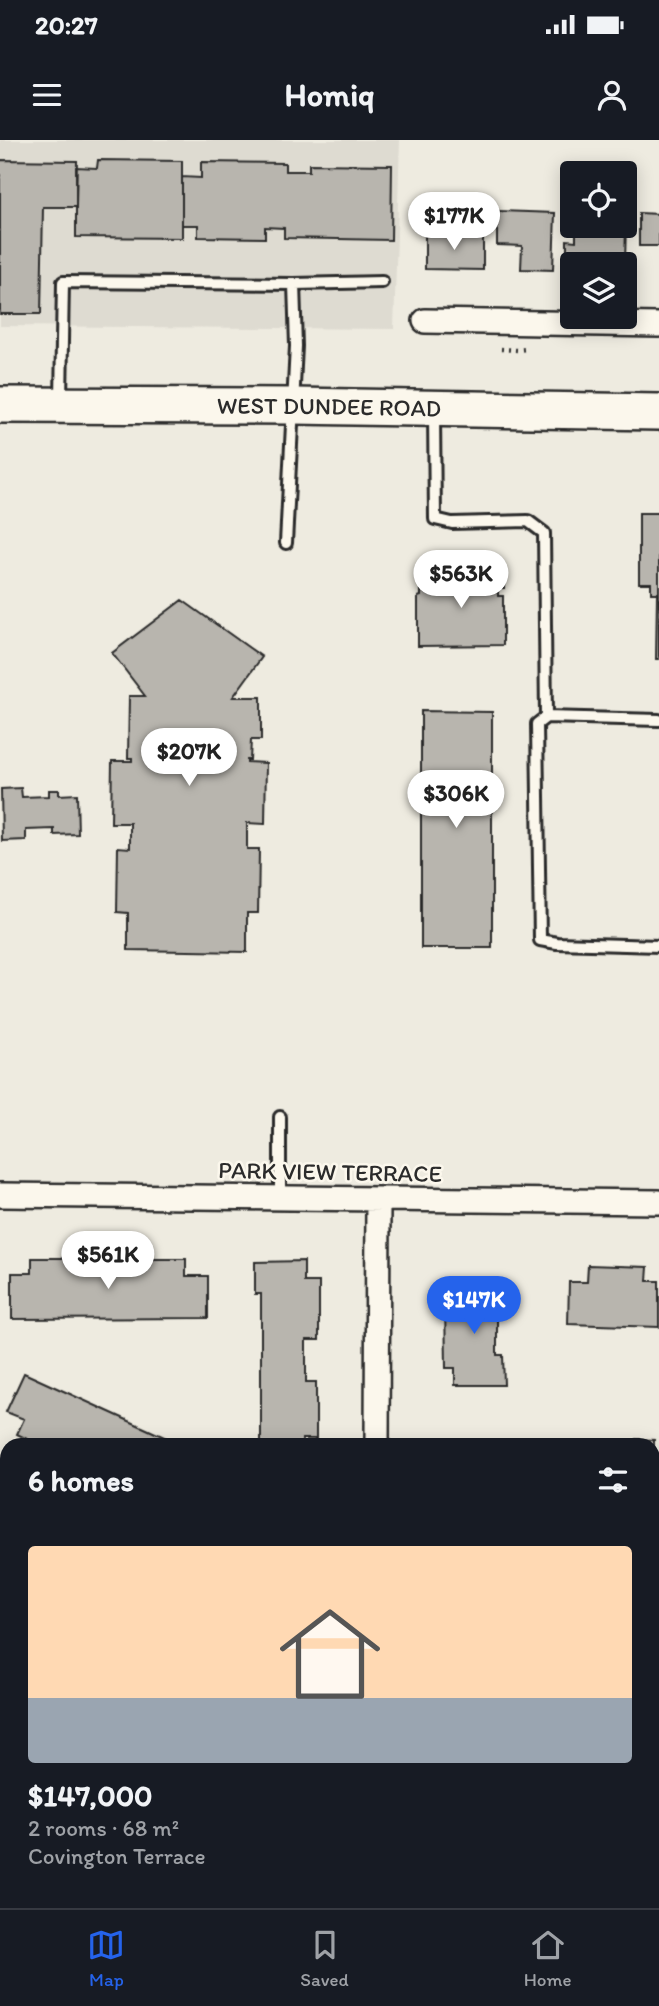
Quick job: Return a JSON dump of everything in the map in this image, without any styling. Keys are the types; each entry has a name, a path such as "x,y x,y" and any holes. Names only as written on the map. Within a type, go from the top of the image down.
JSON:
{"main road":[{"name":"WEST DUNDEE ROAD","path":"0,405 294,406 659,412"}],"street":[{"path":"425,321 659,325"},
{"name":"PARK VIEW TERRACE","path":"0,1195 659,1202"},
{"path":"377,1438 378,1199"}],"lane":[{"path":"61,406 63,282 382,282"},
{"path":"286,543 296,346 294,284"},
{"path":"434,408 435,519 452,523 528,521 544,533 546,717"},
{"path":"659,720 546,717 537,724 540,940 557,943 659,946"},
{"path":"281,1117 281,1198"}],"shaded area":[{"path":"0,140 400,140 394,329 0,326"}],"building":[{"path":"0,160 77,161 76,207 43,207 41,314 0,314"},
{"path":"98,160 182,161 182,238 76,237 76,167 97,168"},
{"path":"201,162 285,163 285,171 309,171 309,164 392,165 391,240 284,238 284,228 265,227 265,238 198,237 198,225 182,225 182,177 201,178"},
{"path":"497,211 555,213 553,270 521,269 522,246 497,245"},
{"path":"639,213 659,214 659,246 639,246"},
{"path":"425,234 483,234 483,270 425,269"},
{"path":"576,238 626,238 625,252 567,252 567,240 576,241"},
{"path":"639,513 659,513 659,659 656,659 657,593 651,593 651,583 639,583"},
{"path":"486,570 504,570 504,588 498,588 498,596 503,596 503,645 418,646 421,573 460,573 460,578 479,578 479,573 486,573"},
{"path":"182,600 262,657 233,697 261,697 261,740 251,740 250,760 247,762 266,763 265,824 247,823 247,849 259,849 258,913 247,913 247,952 128,950 128,913 117,912 118,847 130,848 130,823 111,823 112,761 132,761 132,758 128,758 129,696 145,696 112,653"},
{"path":"421,711 492,712 492,948 421,948"},
{"path":"21,788 22,797 49,796 49,790 59,790 59,795 77,794 78,834 54,835 54,829 26,830 26,840 2,841 1,789"},
{"path":"32,1258 93,1258 93,1273 128,1273 128,1267 145,1266 144,1259 186,1259 186,1276 208,1276 208,1318 12,1319 12,1273 32,1273"},
{"path":"304,1261 304,1282 319,1282 319,1340 306,1340 306,1382 316,1382 316,1438 261,1438 261,1294 255,1294 255,1262"},
{"path":"588,1265 648,1267 647,1281 659,1281 659,1327 568,1324 569,1282 587,1282"},
{"path":"456,1284 497,1284 497,1355 503,1355 504,1385 455,1385 455,1368 446,1368 445,1299 456,1299"},
{"path":"24,1373 166,1438 25,1438 17,1434 24,1419 6,1412"}]}
